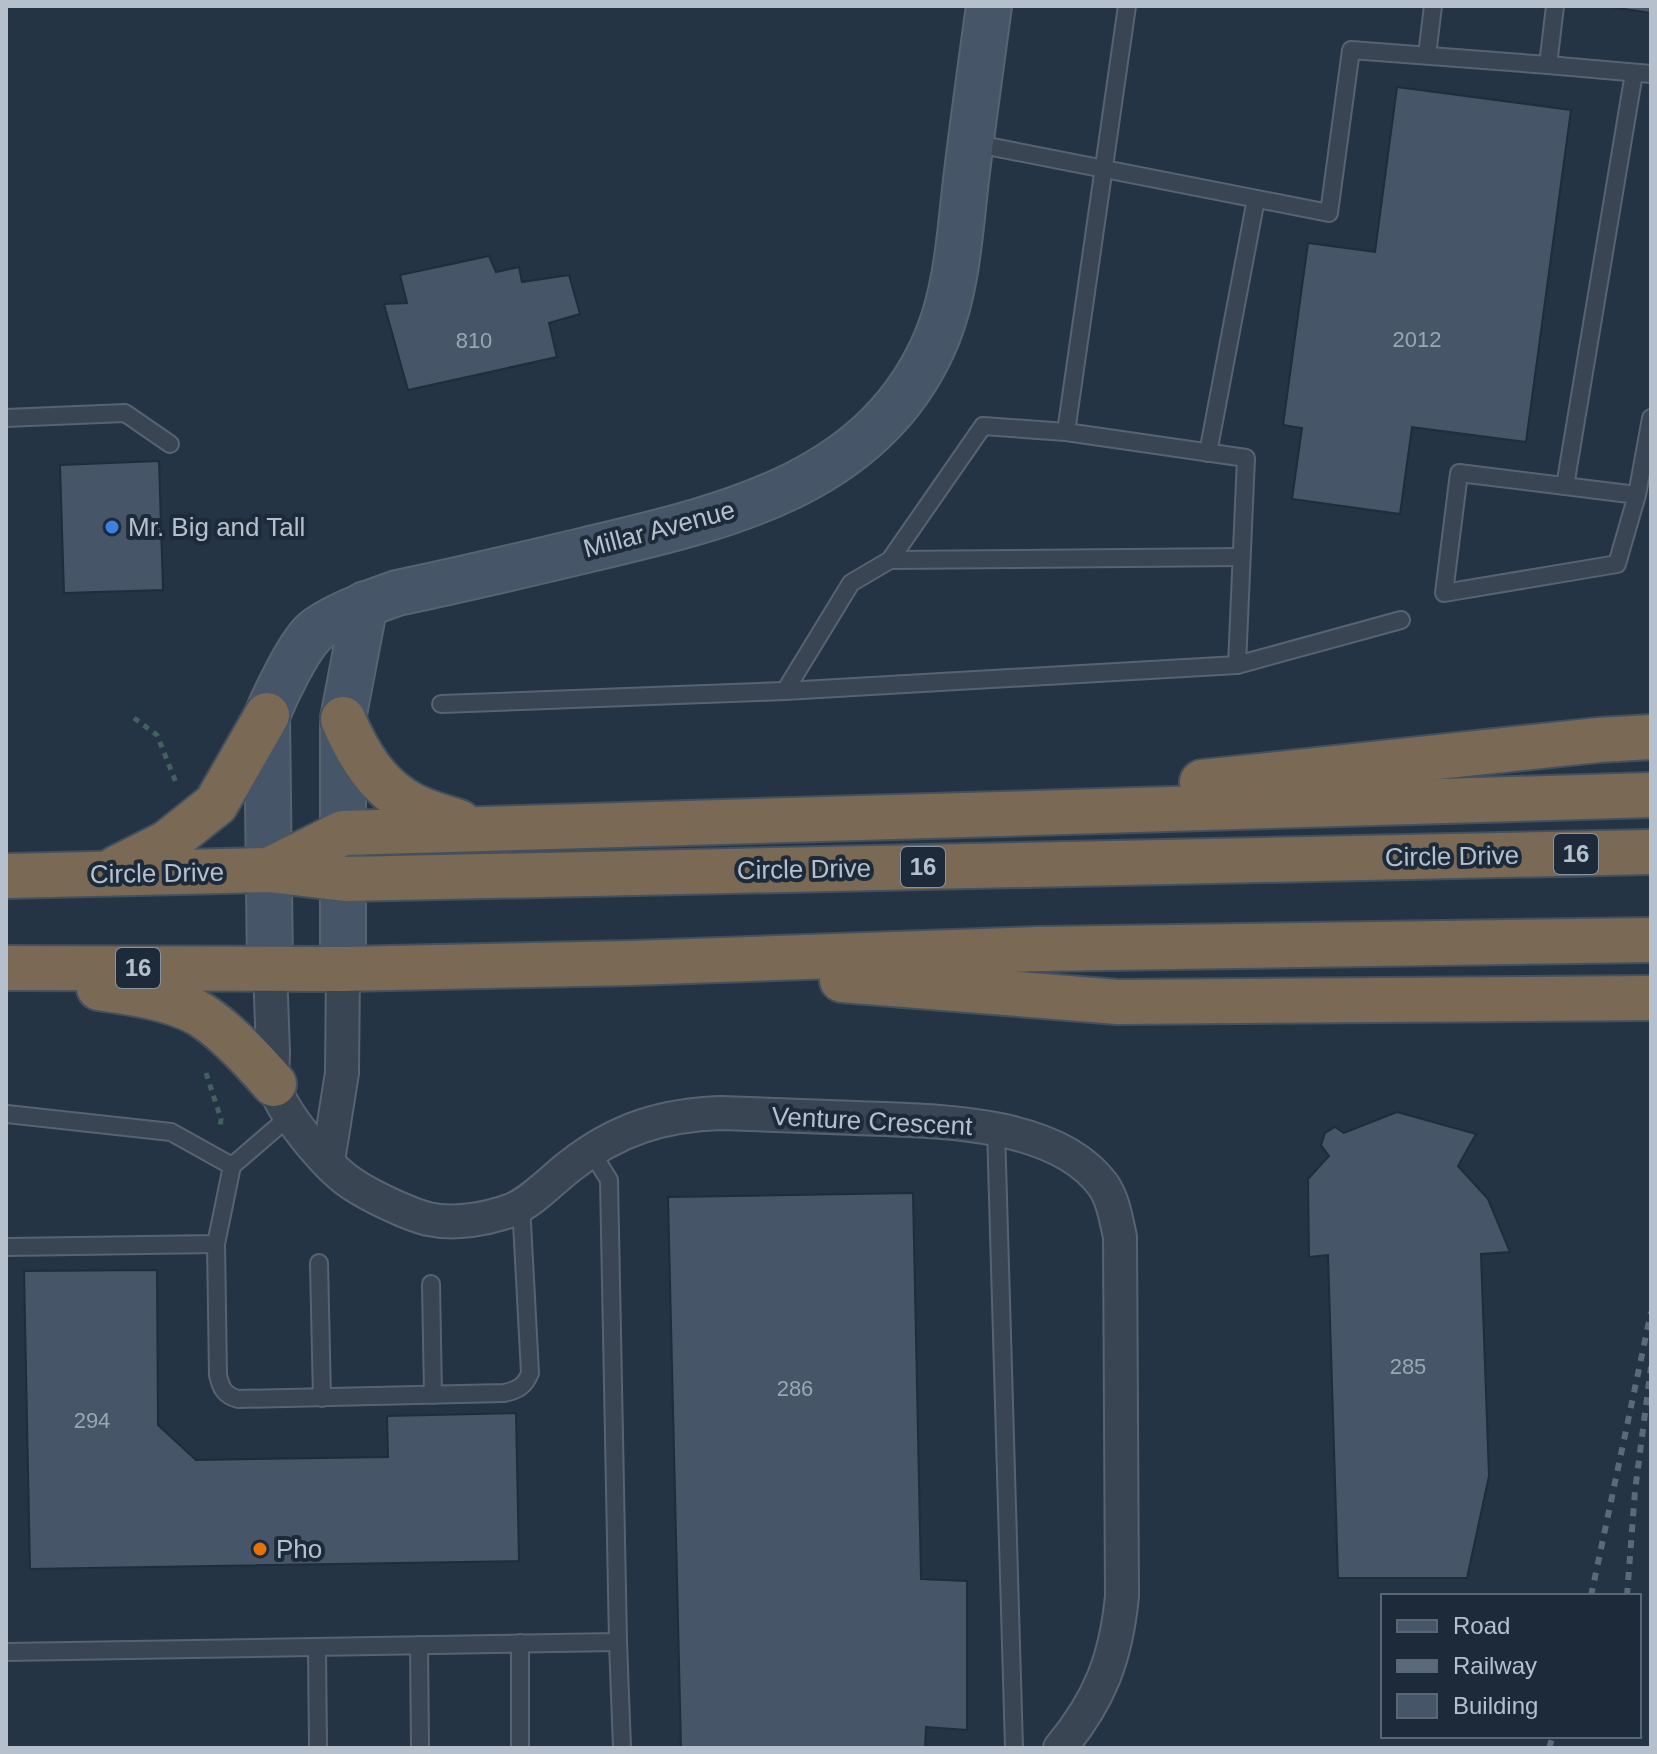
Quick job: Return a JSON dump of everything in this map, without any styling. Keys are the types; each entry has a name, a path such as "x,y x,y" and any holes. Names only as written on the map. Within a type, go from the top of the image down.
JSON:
{"highway":[{"path":"105,874 167,843 216,804 267,715"},
{"path":"343,719 356,750 371,773 411,805 473,827"},
{"path":"865,818 1651,737"},
{"path":"269,870 343,833 1651,795"},
{"name":"Circle Drive","path":"6,876 269,870 345,879 1651,852"},
{"name":"16","path":"6,970 343,969 1039,949 1651,940"},
{"path":"632,963 1118,1002 1651,998"},
{"path":"6,970 154,997 196,1013 251,1057 282,1100"},
{"path":"1519,999 1651,1016"}],"street":[{"name":"Millar Avenue","path":"270,968 267,715 278,688 313,633 365,604 397,593 713,519 777,493 833,465 876,428 910,387 938,335 955,272 989,6"},
{"path":"328,1161 342,1073 345,879 343,719 365,604"},
{"path":"270,968 282,1100"},
{"name":"Venture Crescent","path":"282,1100 304,1137 350,1183 430,1219 488,1217 521,1204 591,1151 635,1128 661,1119 688,1115 721,1113 934,1121 996,1129 1057,1149 1082,1164 1103,1185 1114,1208 1120,1237 1122,1596 1114,1653 1092,1705 1060,1748"}],"lane":[{"path":"1066,432 1127,6"},
{"path":"1427,55 1433,6"},
{"path":"1548,65 1555,6"},
{"path":"970,142 1329,213 1351,50 1643,73 1565,486"},
{"path":"1208,453 1256,199"},
{"path":"6,418 125,413 170,444"},
{"path":"1637,495 1459,473 1444,593 1617,564 1637,495 1651,418"},
{"path":"785,691 851,583 890,560 983,426 1066,432 1246,458 1237,665"},
{"path":"890,560 1241,557"},
{"path":"441,704 785,691 1237,665 1401,620"},
{"path":"282,1100 225,1163 216,1244 218,1375 221,1387 228,1396 238,1399 322,1398 517,1391 526,1383 530,1373 521,1204"},
{"path":"7,1114 171,1132 225,1163"},
{"path":"996,1129 1014,1748"},
{"path":"591,1151 609,1180 622,1748"},
{"path":"6,1247 216,1244"},
{"path":"319,1263 322,1398"},
{"path":"431,1284 433,1395"},
{"path":"6,1652 618,1642"},
{"path":"520,1643 520,1748"},
{"path":"419,1645 420,1748"},
{"path":"317,1647 318,1748"}],"path":[{"path":"134,718 157,735 180,790"},
{"path":"204,1067 221,1119 225,1163"}],"building":[{"path":"1611,6 1651,6 1651,13 1611,7"},
{"path":"1397,87 1571,110 1526,442 1412,427 1400,514 1292,499 1302,428 1283,425 1308,243 1375,252"},
{"path":"489,256 496,272 519,267 522,282 569,275 580,314 549,323 557,357 408,390 384,304 407,303 400,275"},
{"name":"Mr. Big and Tall","path":"159,461 163,590 64,593 60,465"},
{"path":"1397,1112 1476,1134 1458,1166 1488,1199 1510,1252 1481,1254 1489,1476 1467,1578 1338,1578 1328,1255 1309,1257 1308,1179 1329,1156 1321,1145 1325,1133 1335,1127 1344,1133"},
{"path":"913,1193 921,1579 967,1581 967,1730 926,1727 925,1748 681,1748 668,1197"},
{"path":"157,1270 158,1425 196,1460 388,1457 387,1416 516,1413 519,1561 30,1569 24,1271"}],"railway":[{"path":"1591,1594 1651,1312"},
{"path":"1627,1594 1635,1491 1651,1367"},
{"path":"1549,1748 1552,1738"}],"place":[{"name":"Mr. Big and Tall","path":"112,527"},
{"name":"Pho","path":"260,1549"}]}
